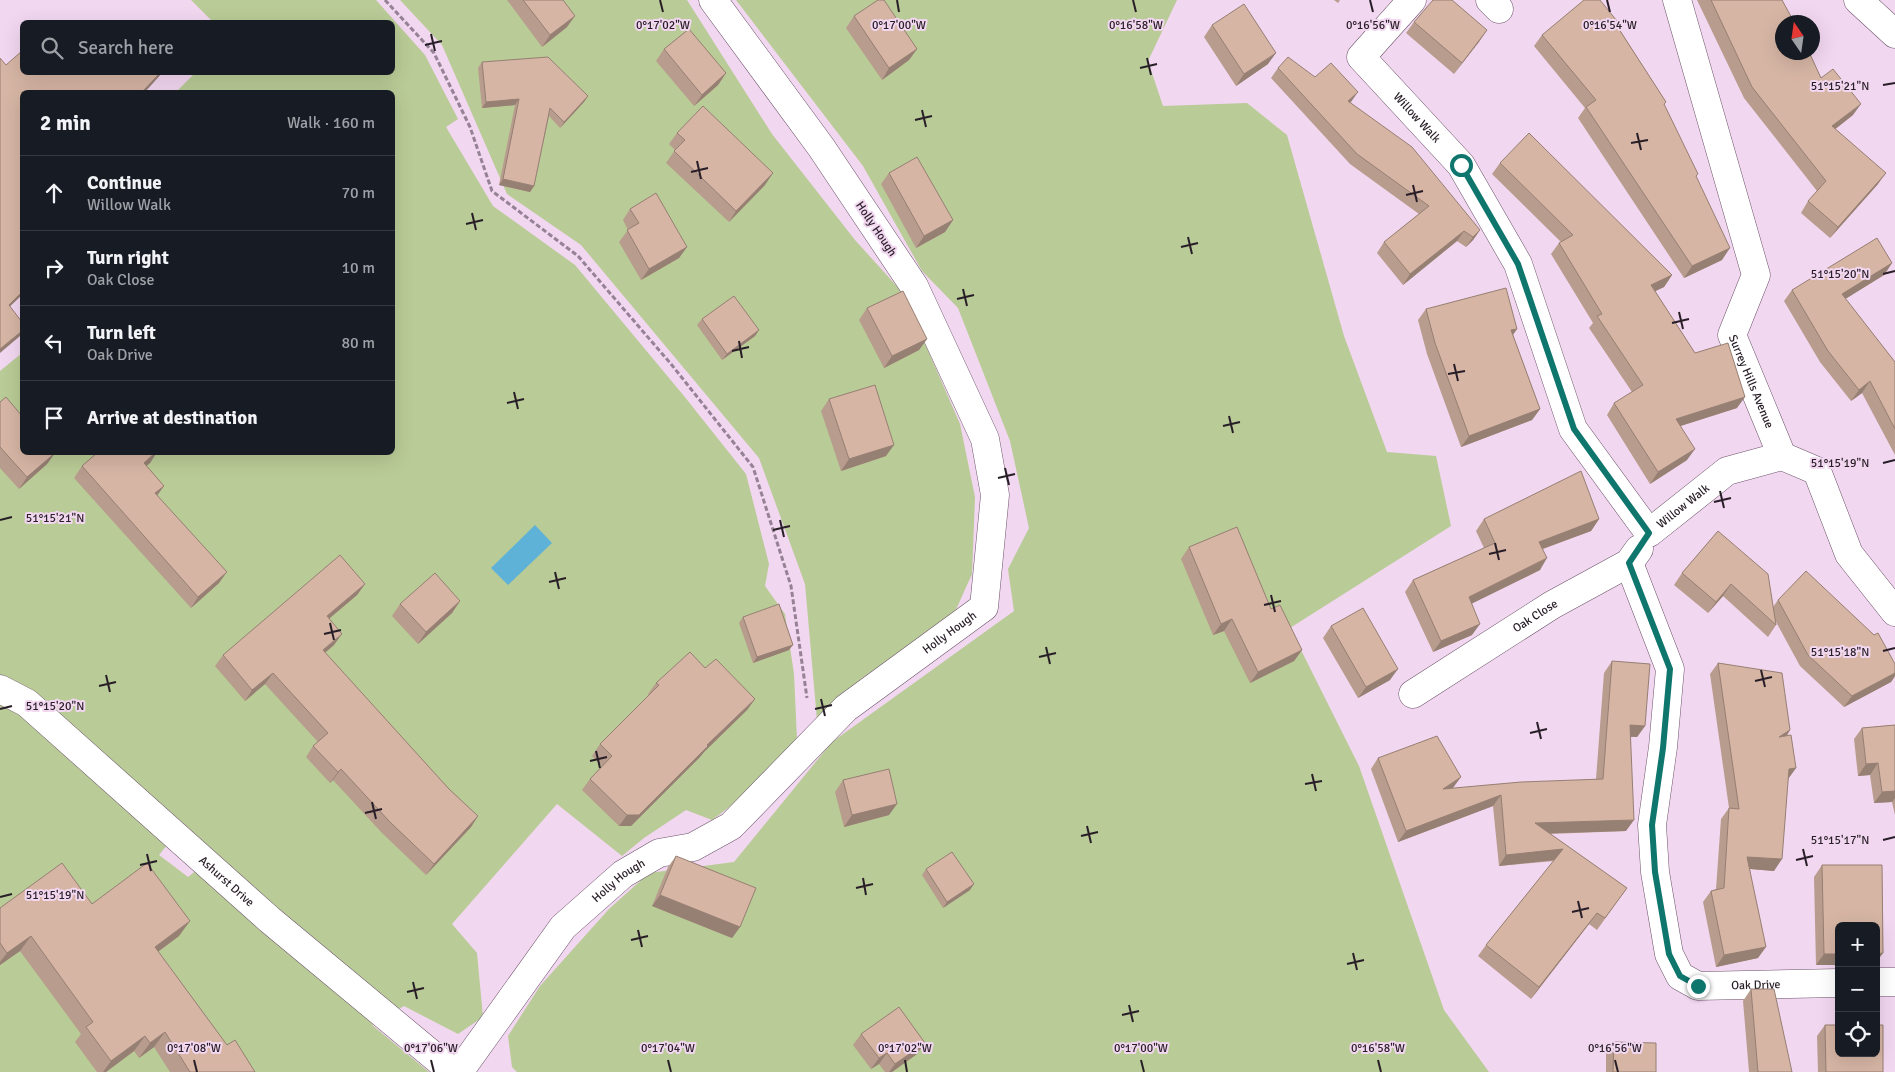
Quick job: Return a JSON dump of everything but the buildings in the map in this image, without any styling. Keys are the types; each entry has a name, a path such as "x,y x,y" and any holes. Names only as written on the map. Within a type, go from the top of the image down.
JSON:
{"street":[{"name":"Holly Hough","path":"459,1072 563,927 623,874 660,853 692,846 731,826 846,708 984,607 995,495 985,439 914,286 821,147 713,0"},
{"name":"Willow Walk","path":"1412,0 1361,57 1461,165 1518,264 1574,429 1649,533 1727,471 1782,456"},
{"name":"Surrey Hills Avenue","path":"1677,0 1756,275 1732,335 1782,456"},
{"path":"1858,0 1895,34"},
{"path":"1782,456 1817,471 1849,554 1895,612"},
{"name":"Oak Close","path":"1413,694 1552,605 1629,563 1649,533"},
{"name":"Oak Drive","path":"1629,563 1670,669 1663,748 1652,825 1655,872 1669,954 1680,976 1698,986 1835,983"},
{"name":"Ashurst Drive","path":"0,689 27,703 270,920 453,1072"},
{"path":"1880,982 1895,982"}],"path":[{"path":"385,0 434,54 470,127 492,192 578,256 671,364 753,467 791,586 807,692 804,751"}],"green space":[{"path":"191,0 376,0 394,20 211,20"},
{"path":"400,0 687,0 772,134 855,240 903,293 960,424 975,497 972,574 954,614 861,679 817,720 805,584 759,458 581,245 507,194 442,45"},
{"path":"736,0 1177,0 1148,61 1163,106 1247,103 1287,135 1344,336 1387,452 1436,456 1451,526 1290,628 1359,766 1444,1010 1489,1072 517,1072 512,1067 508,1036 540,986 609,909 649,873 734,862 832,742 1014,611 1008,569 1029,528 1010,441 958,308 922,271 863,166"},
{"path":"395,21 425,55 458,119 446,127 493,206 575,265 746,474 769,564 765,586 785,614 794,674 797,740 736,802 712,820 686,810 644,838 622,856 557,804 452,924 477,953 483,1017 458,1034 404,1006 372,1025 429,1072 0,1072 0,371 20,355 20,455 395,455 395,90 178,90 193,75 395,75","holes":["184,824 213,857 188,877 159,855"]}],"water":[{"path":"535,525 552,543 508,585 491,568"}],"route":[{"path":"1461,165 1518,264 1574,429 1649,533 1629,563 1670,669 1663,748 1652,825 1655,872 1669,954 1680,976 1698,986"}]}
